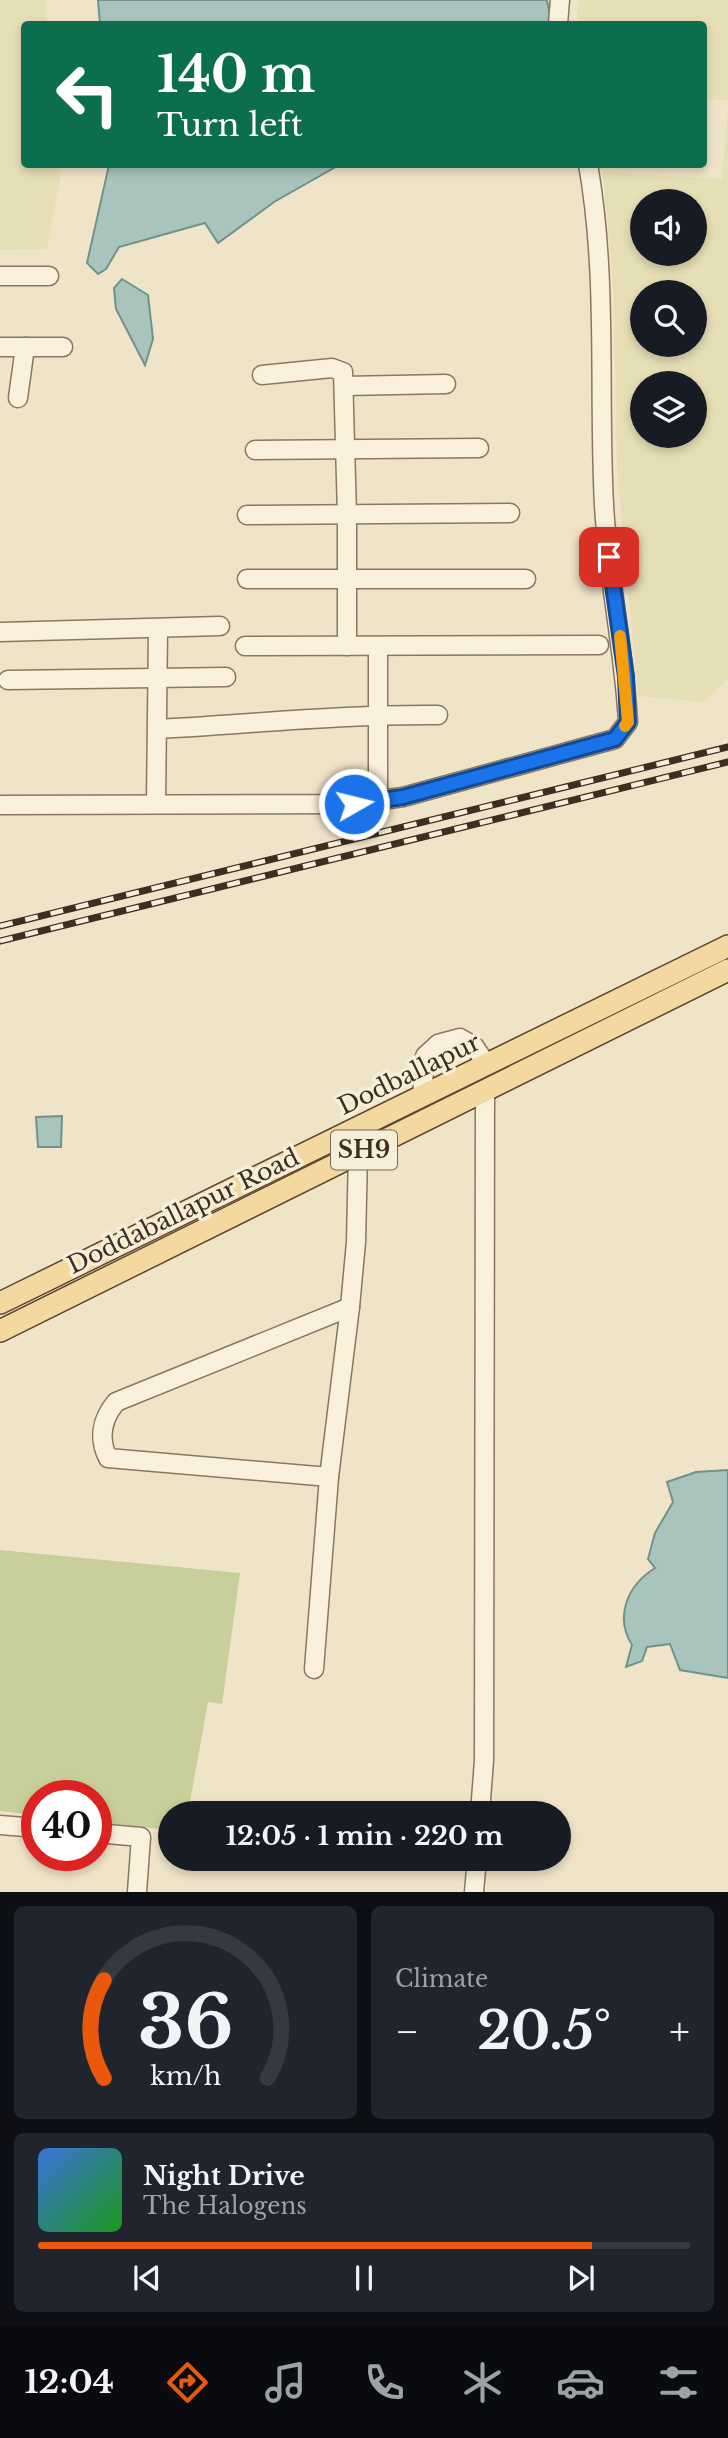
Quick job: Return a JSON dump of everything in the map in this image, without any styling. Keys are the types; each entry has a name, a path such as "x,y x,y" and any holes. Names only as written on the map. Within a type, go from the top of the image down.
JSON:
{"main road":[{"name":"Dodballapur","path":"0,1303 728,946"},
{"name":"Doddaballapur Road","path":"0,1331 728,970"}],"street":[{"path":"558,21 560,0"},
{"path":"0,805 354,804 403,797 615,739 628,722 626,677 604,504 597,218 589,168"},
{"path":"0,276 49,276"},
{"path":"0,347 63,347"},
{"path":"18,398 25,347"},
{"path":"261,375 337,368 343,372 347,646"},
{"path":"344,386 446,384"},
{"path":"255,450 479,448"},
{"path":"247,515 509,513"},
{"path":"247,579 526,579"},
{"path":"0,632 220,626"},
{"path":"156,804 158,629"},
{"path":"245,646 598,645"},
{"path":"378,647 378,800"},
{"path":"8,680 226,677"},
{"path":"158,729 378,715 438,715"},
{"path":"422,1097 425,1056 438,1044 460,1038 474,1046 487,1065"},
{"path":"481,1801 484,1760 485,1090"},
{"path":"314,1669 329,1477 356,1242 358,1153"},
{"path":"329,1477 108,1458 101,1444 106,1416 116,1402 350,1307"},
{"path":"0,1825 21,1827"},
{"path":"112,1834 141,1837 136,1892"},
{"path":"474,1892 476,1871"}],"shaded area":[{"path":"0,0 45,0 47,21 21,21 21,168 59,168 60,179 47,249 0,250"},
{"path":"580,0 728,0 728,100 707,99 707,21 578,21 577,12"},
{"path":"728,109 728,679 704,702 638,696 617,469 614,296 603,172 722,179"}],"green space":[{"path":"0,1550 240,1573 222,1704 208,1702 190,1801 158,1801 158,1829 112,1824 112,1780 21,1780 21,1813 0,1811"}],"water":[{"path":"98,0 547,0 551,20 550,21 100,21"},
{"path":"108,168 334,168 274,202 218,243 205,223 119,247 106,269 98,274 87,263"},
{"path":"122,279 148,295 153,339 145,365 116,309 114,288"},
{"path":"62,1116 61,1147 38,1147 36,1117"},
{"path":"728,1470 728,1678 680,1670 670,1644 647,1647 642,1661 626,1667 632,1645 624,1623 624,1612 637,1583 655,1568 648,1559 655,1533 673,1502 667,1482 696,1472"}],"railway":[{"path":"0,926 728,747"},
{"path":"0,941 728,762"}],"slow traffic":[{"path":"620,636 626,677 628,722 625,726"}],"route":[{"path":"354,804 403,797 615,739 628,722 626,677 609,557"}]}
